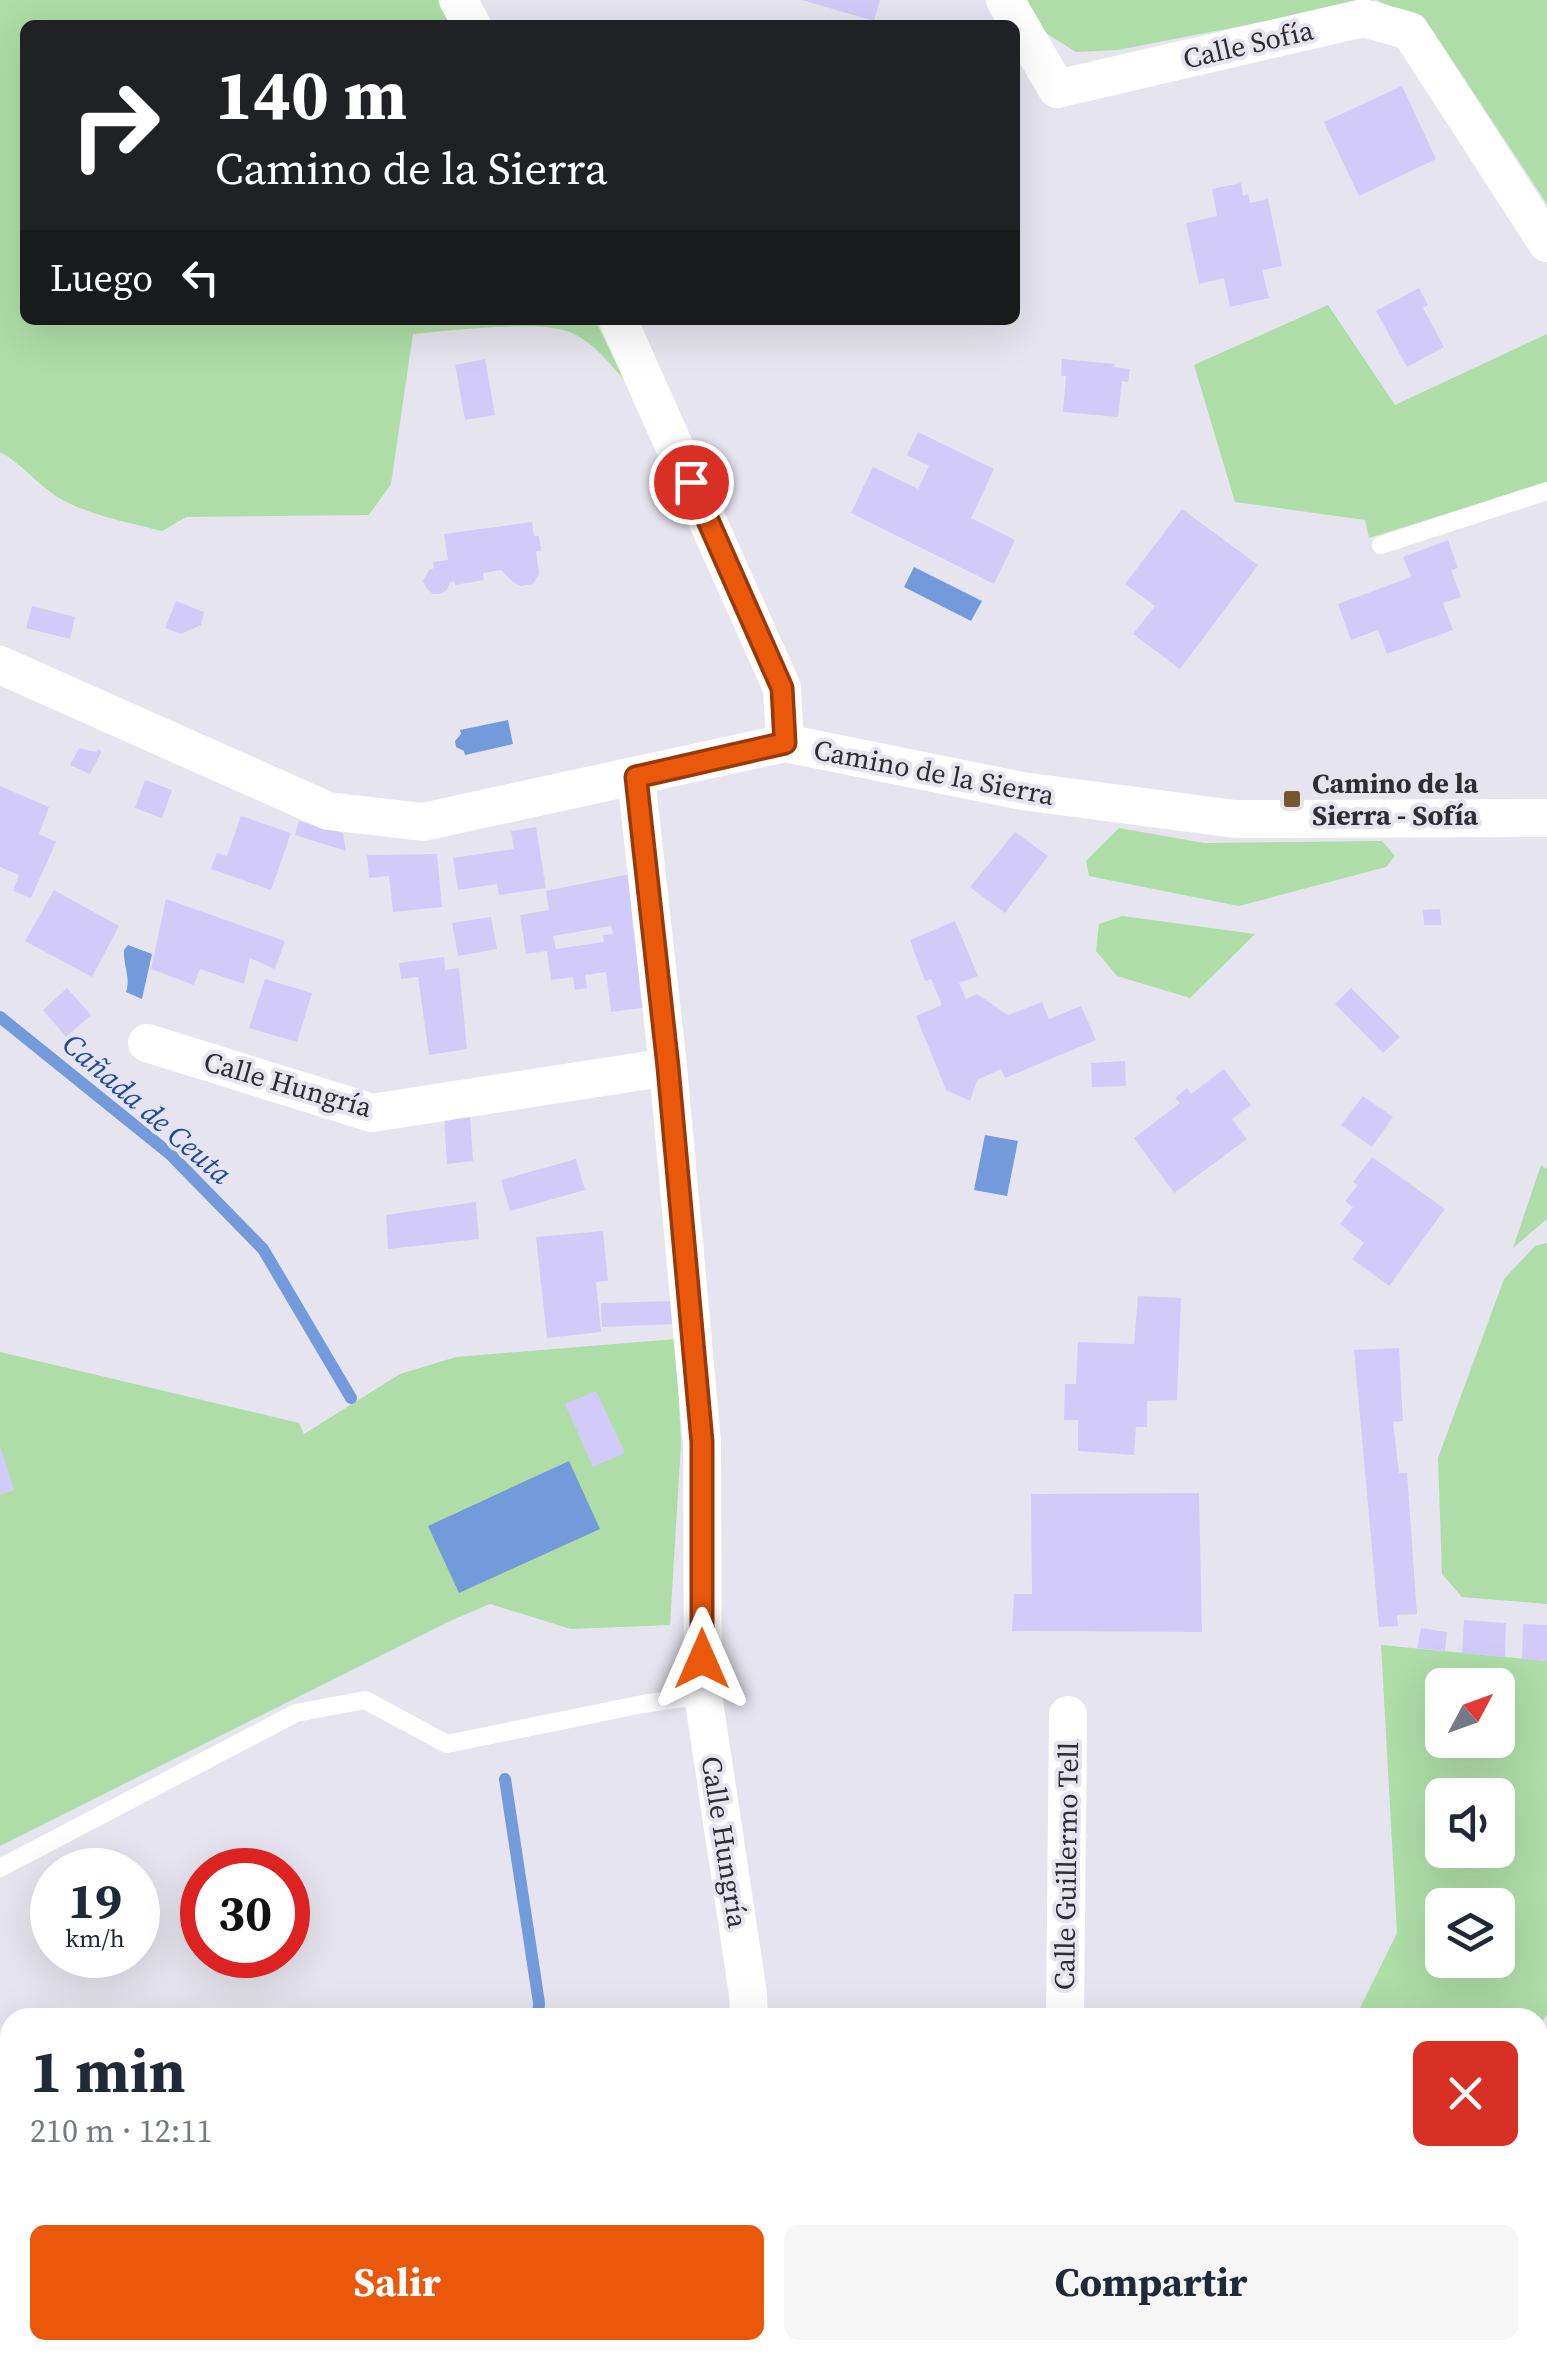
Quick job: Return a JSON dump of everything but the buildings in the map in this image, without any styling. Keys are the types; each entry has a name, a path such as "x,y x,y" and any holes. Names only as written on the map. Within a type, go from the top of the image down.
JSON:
{"street":[{"name":"Calle Sofía","path":"1020,26 1057,89 1363,18 1410,31 1547,243"},
{"path":"620,325 782,688 785,743"},
{"name":"Camino de la Sierra","path":"0,664 328,811 423,822 785,743 1022,791 1235,819 1547,818"},
{"name":"Calle Hungría","path":"636,777 668,1067 702,1442 702,1695 748,2008"},
{"name":"Calle Hungría","path":"147,1043 372,1113 668,1067"},
{"name":"Calle Guillermo Tell","path":"1065,2008 1068,1715"}],"lane":[{"path":"1381,545 1547,491"},
{"path":"0,1868 296,1712 365,1700 447,1744 702,1695"}],"green space":[{"path":"0,0 438,0 448,20 20,20 20,325 597,325 625,381 587,342 558,329 495,327 413,334 391,484 369,515 186,517 162,531 67,502 0,452"},
{"path":"1024,0 1375,0 1118,50 1076,52 1038,28"},
{"path":"1377,0 1547,0 1547,204 1431,28"},
{"path":"1328,305 1395,405 1547,334 1547,482 1369,538 1365,520 1235,502 1194,365"},
{"path":"1119,828 1204,843 1382,841 1395,856 1386,867 1239,906 1089,876 1086,861"},
{"path":"1122,916 1255,934 1190,998 1117,976 1096,951 1099,924"},
{"path":"1541,1165 1547,1169 1547,1219 1513,1248"},
{"path":"1547,1243 1547,1604 1462,1597 1442,1574 1438,1458 1504,1279 1535,1246"},
{"path":"676,1339 681,1444 670,1625 571,1629 490,1604 0,1846 0,1352 299,1423 304,1434 400,1374 456,1357"},
{"path":"1381,1645 1547,1661 1547,2008 1360,2008 1397,1933"}],"water":[{"path":"914,567 982,601 971,621 904,587"},
{"path":"508,720 513,744 465,755 456,747 460,730"},
{"path":"128,945 152,954 142,999 126,992 124,950"},
{"path":"985,1135 1018,1141 1007,1196 974,1190"},
{"path":"569,1461 600,1529 459,1593 428,1526"}],"waterway":[{"name":"Cañada de Ceuta","path":"0,1017 170,1154 263,1249 351,1398"},
{"name":"Cañada de Ceuta","path":"505,1779 539,2008"}],"place":[{"name":"Camino de la Sierra - Sofía","path":"1292,799"}],"route":[{"path":"691,482 782,688 785,743 636,777 668,1067 702,1442 702,1659"}]}
